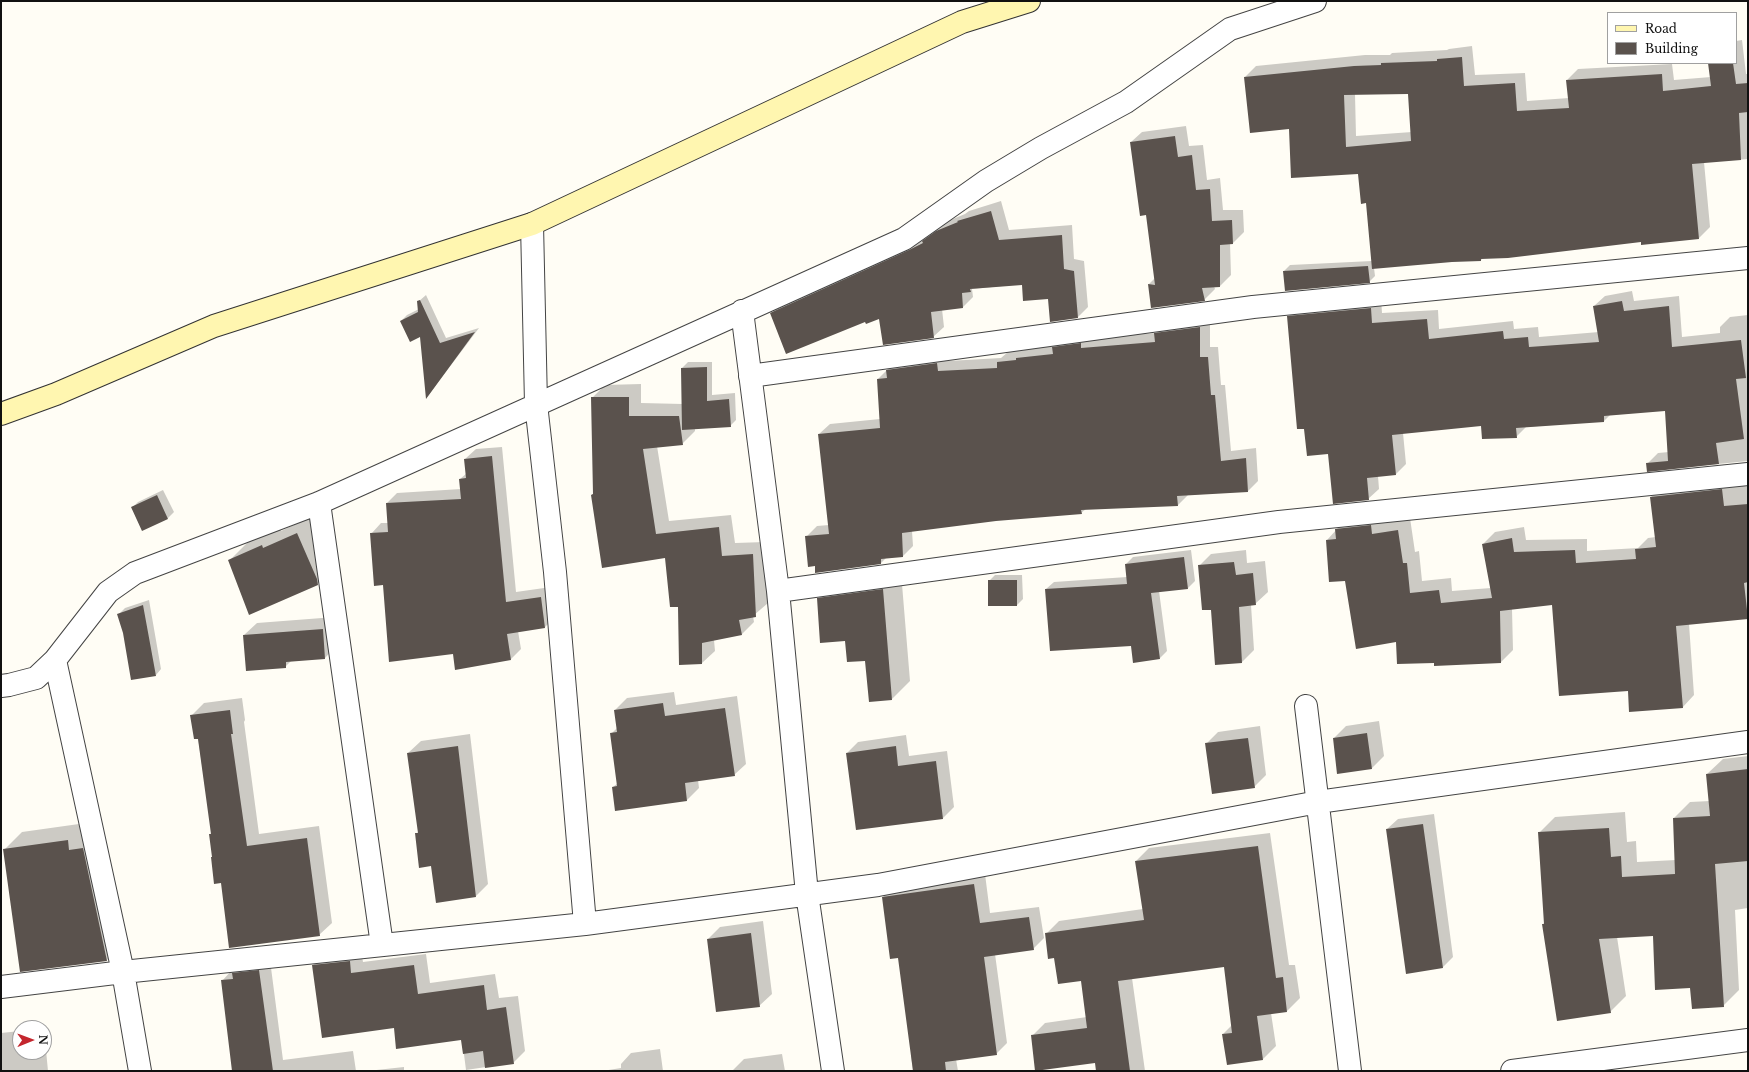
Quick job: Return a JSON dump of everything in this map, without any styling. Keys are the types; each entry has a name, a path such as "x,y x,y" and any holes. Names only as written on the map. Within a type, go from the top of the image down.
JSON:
{"main road":[{"path":"1,414 56,394 214,326 532,224 962,22 1029,1"}],"street":[{"path":"1,686 36,678 54,660 108,592 135,573 320,503 536,404 904,239 986,181 1041,148 1126,102 1230,29 1315,1"},
{"path":"532,224 536,404 556,572 585,924"},
{"path":"750,376 1253,307 1748,258"},
{"path":"742,311 778,591 807,894 833,1071"},
{"path":"778,591 1279,522 1748,474"},
{"path":"320,503 382,945"},
{"path":"54,660 123,972 140,1071"},
{"path":"1306,706 1350,1071"},
{"path":"1,987 123,972 585,924 878,885 1318,802 1748,742"},
{"path":"1512,1071 1748,1040"}],"building":[{"path":"1462,57 1464,86 1515,83 1517,111 1569,108 1566,80 1662,74 1663,91 1711,86 1708,64 1733,64 1736,84 1748,83 1748,112 1739,113 1741,160 1692,164 1699,239 1641,245 1641,242 1508,258 1481,259 1481,261 1372,269 1366,203 1361,204 1358,174 1291,178 1289,129 1250,133 1244,77 1354,66 1381,65 1381,63 1437,61 1437,59","holes":["1408,94 1411,141 1346,147 1344,95"]},
{"path":"1175,136 1178,157 1192,155 1196,190 1210,189 1212,221 1232,220 1233,244 1220,245 1220,287 1202,288 1205,301 1151,308 1148,284 1155,285 1146,215 1140,216 1130,142"},
{"path":"991,211 999,240 1062,235 1064,269 1074,271 1078,318 1050,322 1048,299 1023,301 1022,285 970,289 971,292 962,293 963,308 931,312 934,338 883,345 879,319 866,324 865,322 786,354 770,313 909,250 923,243 922,241 936,231 958,222 957,221"},
{"path":"1368,266 1370,283 1285,291 1283,271"},
{"path":"420,300 440,343 475,332 426,399 420,337 410,342 400,321 418,312 417,301"},
{"path":"1622,301 1624,311 1669,306 1672,347 1741,340 1746,378 1736,379 1744,439 1716,443 1719,464 1647,472 1646,463 1668,461 1665,411 1604,416 1604,422 1516,428 1517,438 1482,439 1481,426 1392,435 1396,475 1367,478 1369,500 1333,504 1328,454 1307,456 1304,429 1297,429 1287,316 1371,308 1372,323 1427,319 1429,339 1503,331 1504,339 1528,337 1529,347 1599,342 1593,306"},
{"path":"1200,327 1200,357 1208,357 1211,395 1215,395 1221,461 1246,458 1248,492 1177,496 1178,506 1081,510 1082,514 996,521 902,533 903,557 881,559 881,564 815,573 815,566 808,567 805,536 829,534 818,434 880,428 877,379 887,378 886,370 937,363 938,371 997,368 997,362 1016,360 1016,358 1053,354 1052,347 1081,343 1081,348 1155,342 1154,333"},
{"path":"707,367 707,401 729,399 731,427 682,430 681,368"},
{"path":"591,397 629,397 629,416 679,416 683,445 643,449 656,534 719,527 722,556 753,554 756,617 739,620 742,635 702,643 702,664 679,665 678,607 670,607 665,558 602,568 591,495 593,494"},
{"path":"492,456 506,602 541,597 545,628 507,634 511,660 455,670 453,654 389,662 383,585 374,586 370,533 388,532 386,503 461,499 459,479 466,478 464,459"},
{"path":"1722,489 1724,506 1748,504 1748,582 1744,583 1748,619 1676,626 1683,708 1629,712 1628,691 1559,696 1552,605 1500,611 1501,663 1434,666 1434,663 1397,664 1396,642 1356,649 1345,581 1329,582 1326,540 1336,539 1335,529 1371,525 1372,534 1398,530 1403,563 1407,563 1410,593 1439,590 1441,603 1492,598 1482,544 1512,538 1514,552 1575,550 1576,563 1636,559 1635,549 1656,547 1650,497"},
{"path":"157,495 168,519 142,531 131,507"},
{"path":"297,533 317,579 318,585 249,615 228,560 262,545 263,548"},
{"path":"1184,557 1188,589 1151,593 1160,659 1133,663 1131,646 1050,651 1045,589 1127,584 1125,564"},
{"path":"1234,562 1236,575 1253,573 1256,605 1239,607 1242,663 1215,665 1211,610 1202,610 1198,565"},
{"path":"988,580 1017,580 1017,606 988,606"},
{"path":"883,589 892,700 869,702 865,661 847,662 845,641 820,643 817,598"},
{"path":"143,605 156,676 131,680 123,633 117,614"},
{"path":"323,629 325,659 286,662 286,668 246,671 243,635"},
{"path":"663,703 665,716 725,708 735,776 685,783 687,801 615,811 612,787 617,786 610,733 617,732 614,710"},
{"path":"230,710 233,734 231,734 247,846 307,838 320,936 229,948 221,883 214,884 209,834 211,834 198,739 194,739 190,715"},
{"path":"1367,733 1372,769 1337,774 1333,738"},
{"path":"1248,738 1255,788 1212,794 1205,743"},
{"path":"458,746 476,897 436,903 431,866 419,868 415,833 418,833 407,753"},
{"path":"896,746 898,766 936,761 943,819 856,830 846,753"},
{"path":"1748,769 1748,861 1715,864 1724,1007 1692,1009 1690,988 1655,990 1653,936 1599,939 1611,1013 1557,1021 1542,924 1544,924 1538,832 1609,828 1611,857 1621,856 1622,877 1675,874 1673,818 1710,816 1706,774"},
{"path":"1423,824 1443,968 1406,974 1386,829"},
{"path":"68,840 69,850 83,848 107,961 20,972 3,849"},
{"path":"1258,846 1276,978 1283,977 1287,1012 1257,1016 1263,1060 1227,1065 1222,1034 1232,1033 1224,967 1118,981 1130,1071 1096,1071 1095,1063 1035,1071 1031,1035 1087,1028 1081,981 1058,984 1054,958 1048,959 1045,933 1144,920 1135,861"},
{"path":"974,884 980,923 1029,917 1034,950 984,957 997,1055 945,1062 946,1071 913,1071 898,958 890,959 882,897"},
{"path":"751,933 760,1007 716,1012 707,939"},
{"path":"350,961 351,973 414,965 418,994 484,985 487,1010 506,1007 514,1064 485,1068 483,1051 463,1054 461,1040 396,1049 394,1028 322,1038 312,965"},
{"path":"259,970 273,1071 232,1071 221,980 233,979 232,973"}]}
